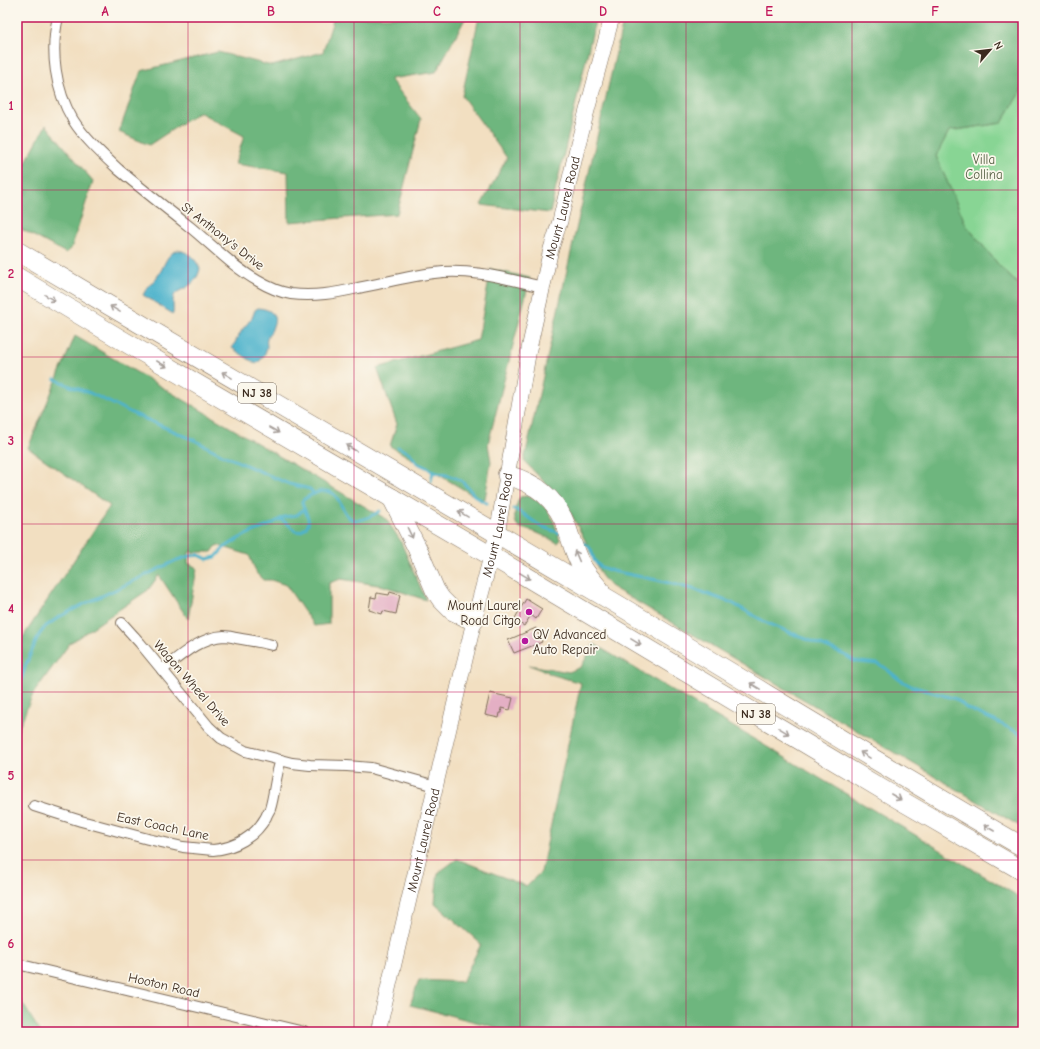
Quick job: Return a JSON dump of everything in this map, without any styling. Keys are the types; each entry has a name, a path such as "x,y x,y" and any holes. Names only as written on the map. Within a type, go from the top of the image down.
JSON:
{"highway":[{"name":"NJ 38","path":"17,251 765,692 889,769 1023,847"},
{"name":"NJ 38","path":"17,278 491,556 895,797 1023,871"},
{"path":"507,475 528,483 543,492 553,501 561,514 580,563 608,599"},
{"path":"392,498 417,548 435,590 441,599 453,611 474,621"}],"main road":[{"name":"Mount Laurel Road","path":"378,1032 474,621 497,534 529,349 551,249 560,221 578,144 612,17"}],"street":[{"name":"St Anthony's Drive","path":"58,17 54,58 60,91 66,107 83,134 108,160 137,185 237,266 257,280 278,290 306,295 341,292 418,275 454,272 488,275 543,287"},
{"name":"Wagon Wheel Drive","path":"122,623 208,727 230,744 245,751 292,763 371,768 436,786"},
{"path":"162,670 192,648 213,638 224,636 272,645"},
{"name":"East Coach Lane","path":"34,806 81,821 148,839 183,846 217,850 243,841 258,829 270,810 281,760"},
{"name":"Hooton Road","path":"17,964 304,1032"}],"green space":[{"path":"334,17 466,17 436,72 390,79 421,119 397,214 289,222 288,172 235,164 244,136 199,112 149,145 119,132 141,71 218,52 272,66 323,52"},
{"path":"479,17 596,17 550,213 481,205 507,158 462,96"},
{"path":"624,17 1023,17 1023,87 1002,123 949,131 936,156 966,225 1002,269 1023,289 1023,828 610,586 601,575 569,510 524,461"},
{"name":"Villa Collina","path":"1023,87 1023,289 1002,269 966,225 936,156 949,131 1002,123"},
{"path":"46,125 93,181 71,249 66,253 17,227 17,178"},
{"path":"491,269 530,278 488,444 491,462 485,499 478,498 390,446 397,424 377,368 478,340"},
{"path":"75,336 386,519 400,540 426,600 384,586 341,579 329,583 329,624 314,626 286,585 271,580 263,580 257,574 249,555 217,545 212,552 189,552 188,563 197,568 188,619 159,575 148,590 70,643 33,694 17,732 17,646 110,506 28,448"},
{"path":"527,496 541,504 550,514 560,540 558,543 517,525 515,511 517,504 520,497"},
{"path":"594,644 1023,899 1023,1032 504,1032 499,1028 410,1005 419,980 462,982 481,944 435,903 438,873 457,859 526,886 541,872 581,683 550,674 529,665 569,672 581,667"},
{"path":"17,994 40,1032 17,1032"}],"water":[{"path":"178,250 186,252 192,256 200,269 194,282 175,294 173,300 173,314 143,295 160,273 170,254"},
{"path":"258,308 272,313 274,315 274,322 267,338 266,352 256,364 232,348 242,330 252,318 255,310"}],"building":[{"path":"390,592 400,595 396,614 383,611 382,614 369,610 371,597 376,598 377,593 389,595"},
{"name":"Mount Laurel Road Citgo","path":"526,599 542,609 536,619 531,615 524,626 514,620"},
{"name":"QV Advanced Auto Repair","path":"536,628 542,642 514,653 508,640"},
{"path":"490,693 513,698 510,710 501,708 502,713 500,713 499,718 485,715"}],"waterway":[{"path":"55,379 90,393 289,484 310,489 314,494"},
{"path":"398,447 410,453 417,463 433,472 456,478 463,482 474,495 487,503"},
{"path":"431,481 433,472"},
{"path":"280,519 287,523 295,531 302,531 307,526 308,522 302,501 318,492 328,492 335,496 340,502 343,510 354,520 365,519 380,511"},
{"path":"17,696 26,664 39,635 45,627 59,617 177,560 199,555 207,559 216,557 224,548 238,539 268,526 284,517 297,515 304,509"},
{"path":"514,509 540,526 560,533"},
{"path":"578,540 588,546 594,560 601,567 612,571 693,589 732,603 767,623 845,655 854,661 878,664 911,686 956,699 966,708 1023,735"}],"place":[{"name":"Mount Laurel Road Citgo","path":"529,612"},
{"name":"QV Advanced Auto Repair","path":"525,641"}]}
